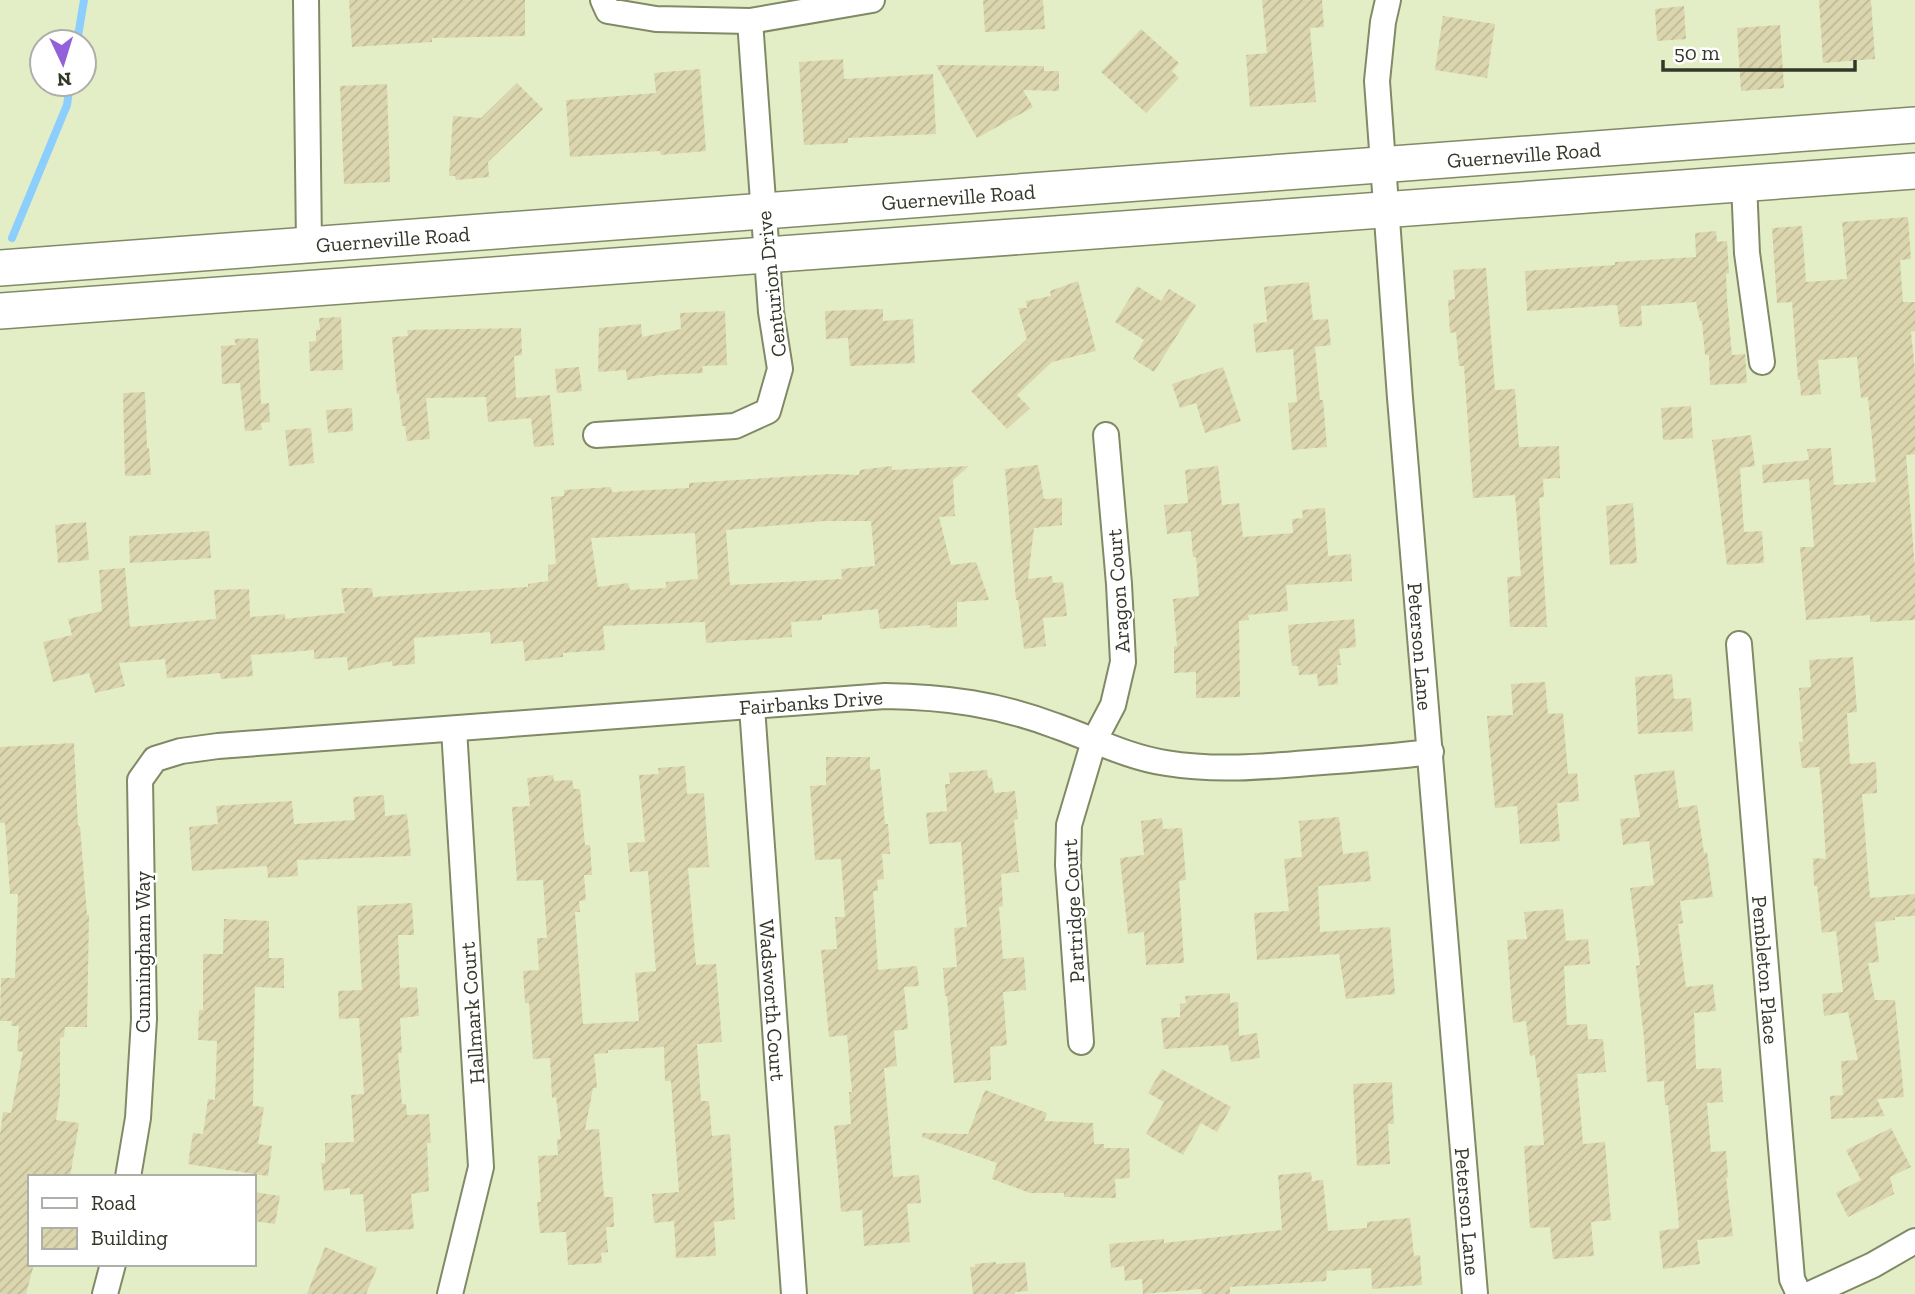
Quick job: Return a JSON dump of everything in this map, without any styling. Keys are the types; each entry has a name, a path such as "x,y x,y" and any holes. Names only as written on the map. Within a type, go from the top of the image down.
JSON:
{"main road":[{"name":"Guerneville Road","path":"0,268 1915,125"},
{"name":"Guerneville Road","path":"0,311 1388,208 1915,172"}],"street":[{"path":"306,0 309,244"},
{"path":"603,0 608,11 656,19 750,21 872,0"},
{"name":"Peterson Lane","path":"1388,0 1382,22 1377,81 1400,398 1475,1294"},
{"name":"Centurion Drive","path":"596,435 735,426 768,411 780,369 771,312 750,21"},
{"path":"1744,183 1747,253 1762,362"},
{"name":"Aragon Court","path":"1094,741 1113,705 1124,662 1106,435"},
{"name":"Pembleton Place","path":"1739,644 1792,1279 1799,1294"},
{"name":"Fairbanks Drive","path":"181,751 885,696 936,697 998,707 1129,754 1166,763 1212,768 1431,752"},
{"name":"Wadsworth Court","path":"752,707 794,1294"},
{"name":"Hallmark Court","path":"450,1294 481,1167 454,729"},
{"name":"Partridge Court","path":"1081,1042 1068,865 1069,825 1094,741"},
{"name":"Cunningham Way","path":"128,1175 138,1118 145,1018 140,780 155,759 181,751"},
{"path":"1810,1294 1873,1265 1915,1241"},
{"path":"105,1294 112,1266"}],"building":[{"path":"349,0 525,0 525,36 432,38 432,42 352,47"},
{"path":"983,0 1043,0 1045,29 985,32"},
{"path":"1262,0 1322,0 1324,27 1310,28 1316,102 1250,107 1246,55 1267,53"},
{"path":"1819,0 1871,0 1875,59 1823,63"},
{"path":"1684,6 1686,39 1657,41 1655,9"},
{"path":"1443,16 1495,24 1487,78 1435,70"},
{"path":"1780,25 1784,88 1741,91 1737,28"},
{"path":"1141,29 1179,63 1172,71 1179,78 1146,113 1101,72"},
{"path":"843,59 844,79 933,74 936,134 848,138 848,143 804,145 799,62"},
{"path":"936,65 1044,66 1044,71 1059,71 1059,91 1023,90 1033,107 977,138"},
{"path":"700,69 706,151 570,157 566,100 656,93 654,73"},
{"path":"517,83 543,109 488,162 489,177 456,180 455,176 449,176 453,116 481,118"},
{"path":"387,84 390,182 344,184 340,86"},
{"path":"1908,217 1911,259 1900,260 1903,302 1915,302 1915,331 1911,332 1915,370 1915,454 1906,455 1915,568 1915,620 1870,622 1870,615 1806,620 1800,547 1814,547 1809,479 1763,483 1762,465 1809,460 1807,449 1831,448 1834,485 1876,482 1868,397 1861,398 1857,357 1818,360 1821,394 1801,396 1792,302 1777,303 1772,228 1802,226 1806,282 1847,279 1842,222"},
{"path":"1716,231 1717,242 1727,241 1727,299 1732,355 1745,354 1747,383 1710,385 1709,355 1705,355 1702,321 1696,302 1641,306 1642,326 1620,327 1617,305 1527,311 1525,271 1696,257 1695,233"},
{"path":"1486,268 1495,390 1515,389 1519,447 1559,446 1560,478 1543,479 1544,497 1539,498 1547,627 1510,627 1507,577 1521,576 1515,495 1473,498 1464,366 1459,366 1456,332 1450,333 1448,300 1455,299 1453,270"},
{"path":"1078,281 1096,351 1052,362 1017,395 1030,408 1007,429 971,391 1027,339 1018,308 1027,308 1026,301 1051,296 1050,291"},
{"path":"1309,282 1313,320 1328,319 1331,345 1315,347 1327,447 1292,450 1288,403 1297,402 1293,349 1256,353 1253,324 1267,322 1264,287"},
{"path":"1137,286 1161,301 1169,289 1196,305 1154,372 1133,359 1144,340 1115,322"},
{"path":"883,309 883,321 913,319 915,363 850,366 848,338 826,339 825,311"},
{"path":"725,311 727,365 702,366 703,373 627,380 626,370 598,372 599,328 641,324 642,337 681,329 680,313"},
{"path":"341,317 343,370 310,371 309,342 316,341 316,330 320,330 319,318"},
{"path":"521,328 522,355 514,356 516,398 550,395 554,445 534,447 531,418 488,422 486,397 426,398 430,439 407,441 397,394 392,337 408,336 407,330"},
{"path":"258,338 261,404 269,403 270,422 261,423 262,430 245,431 240,383 222,384 221,346 236,345 234,339"},
{"path":"579,367 582,391 557,393 555,369"},
{"path":"1223,367 1241,421 1205,433 1196,403 1180,408 1172,384"},
{"path":"145,392 151,475 125,476 123,393"},
{"path":"1691,406 1693,438 1663,440 1661,408"},
{"path":"352,408 353,431 328,433 326,410"},
{"path":"311,428 314,463 289,466 285,430"},
{"path":"1751,435 1755,466 1740,468 1744,532 1762,531 1764,563 1727,565 1712,440"},
{"path":"1038,465 1044,499 1062,498 1062,525 1034,528 1028,579 1052,576 1053,583 1063,582 1067,616 1043,618 1046,646 1024,649 1016,600 1005,469"},
{"path":"892,466 892,470 969,466 953,480 955,516 939,517 951,565 976,562 989,600 957,602 957,627 930,628 930,625 880,629 878,609 822,615 822,620 791,622 792,637 706,643 705,622 603,626 605,650 563,653 563,657 525,661 523,641 491,644 490,632 414,638 415,664 392,666 392,661 348,670 347,657 314,659 314,650 251,655 253,676 221,679 220,673 167,678 165,659 119,663 125,686 95,693 89,673 53,682 43,642 72,635 68,619 102,611 99,570 125,568 130,627 216,619 214,590 249,589 250,617 285,614 285,619 345,613 341,588 372,588 373,597 528,587 528,584 548,581 548,565 556,564 551,497 564,496 564,490 611,487 612,492 689,488 689,483 831,474 859,475 860,470","holes":["824,521 871,521 875,566 841,569 842,579 730,585 726,530","695,533 698,579 666,582 666,588 630,590 628,583 598,587 591,538"]},
{"path":"1218,466 1222,505 1239,503 1243,537 1293,533 1292,519 1303,518 1302,510 1325,508 1328,556 1351,554 1352,581 1286,585 1288,611 1248,615 1249,620 1239,621 1240,697 1196,698 1196,672 1174,673 1174,646 1177,646 1173,599 1199,596 1196,557 1193,557 1191,531 1167,534 1164,505 1188,503 1185,470"},
{"path":"1633,503 1637,563 1610,565 1606,506"},
{"path":"86,522 89,560 58,563 55,525"},
{"path":"209,531 211,558 130,563 129,536"},
{"path":"1354,619 1356,647 1339,649 1341,665 1337,665 1338,684 1318,686 1317,674 1299,675 1298,666 1292,666 1288,625"},
{"path":"1853,657 1857,712 1847,713 1850,764 1876,762 1877,793 1862,794 1870,898 1915,894 1915,916 1875,922 1879,962 1868,963 1875,1000 1895,1000 1904,1097 1877,1099 1885,1116 1831,1119 1830,1096 1843,1095 1841,1061 1858,1060 1848,1012 1824,1016 1822,994 1843,992 1836,931 1822,933 1817,886 1814,886 1813,858 1826,859 1822,797 1819,767 1802,768 1799,688 1811,687 1809,660"},
{"path":"1672,674 1674,699 1691,698 1693,731 1638,734 1635,677"},
{"path":"1545,682 1548,714 1563,713 1568,774 1577,773 1579,801 1557,803 1560,841 1520,844 1517,806 1495,808 1487,716 1513,715 1511,684"},
{"path":"74,743 78,826 89,915 87,1027 65,1027 64,1037 60,1038 60,1093 56,1120 79,1123 70,1175 28,1175 28,1266 33,1266 26,1294 0,1294 0,1135 3,1112 11,1113 23,1052 17,1051 19,1026 11,1026 12,1021 0,1021 1,978 15,978 18,894 10,894 5,823 0,823 0,747"},
{"path":"826,757 870,757 870,770 880,769 890,854 882,854 884,879 877,880 878,891 873,891 878,970 917,966 919,986 904,987 908,1029 894,1031 897,1066 884,1068 893,1177 919,1175 921,1203 907,1204 910,1242 864,1246 862,1210 841,1212 834,1126 851,1124 849,1092 852,1092 847,1035 829,1037 821,950 837,949 835,917 845,917 841,859 815,860 810,786 826,785"},
{"path":"685,766 687,794 704,793 709,867 688,868 696,965 716,964 722,1042 697,1044 701,1101 709,1101 712,1136 730,1134 735,1219 714,1222 716,1256 676,1258 674,1221 654,1223 652,1194 679,1192 671,1081 665,1081 664,1047 608,1050 608,1053 594,1054 597,1088 593,1088 585,1130 599,1129 604,1197 613,1197 614,1227 606,1227 608,1252 601,1253 602,1263 568,1265 566,1232 540,1233 537,1202 541,1202 538,1156 558,1155 557,1139 561,1139 556,1097 552,1098 550,1058 533,1059 529,1003 525,1003 523,971 539,970 537,938 547,938 543,880 517,881 512,807 530,806 527,778 553,775 554,781 572,780 574,789 580,789 585,845 590,845 592,875 584,875 586,900 579,901 580,912 575,912 583,1024 639,1021 635,973 656,971 648,871 630,872 627,843 645,842 639,775 659,774 658,768"},
{"path":"987,770 988,778 992,778 994,793 1015,791 1018,819 1014,820 1019,872 1001,874 1003,906 999,907 1003,959 1024,957 1026,990 1003,992 1007,1045 990,1047 991,1080 954,1083 943,968 957,967 954,928 967,927 961,842 929,844 926,813 947,811 945,784 950,784 949,773"},
{"path":"1674,770 1679,808 1697,805 1713,897 1680,901 1683,923 1678,924 1686,987 1713,984 1716,1011 1694,1013 1696,1069 1721,1068 1723,1102 1707,1103 1711,1152 1726,1151 1726,1178 1733,1236 1697,1240 1700,1264 1663,1269 1659,1231 1679,1228 1678,1213 1664,1081 1647,1082 1636,966 1640,965 1630,888 1654,885 1649,841 1623,845 1620,819 1640,817 1634,775"},
{"path":"384,795 385,816 407,814 411,856 297,860 298,876 268,878 267,866 192,871 189,827 218,824 216,806 292,801 294,824 355,820 353,797"},
{"path":"1339,817 1343,854 1368,851 1371,881 1318,886 1320,932 1390,927 1395,994 1346,999 1339,954 1257,960 1254,913 1289,911 1284,859 1302,857 1299,821"},
{"path":"1162,818 1163,829 1182,828 1186,880 1179,881 1184,963 1146,965 1144,932 1128,934 1120,858 1144,855 1141,821"},
{"path":"412,903 414,935 398,935 400,988 417,987 419,1016 400,1018 402,1053 398,1053 402,1104 406,1104 407,1115 429,1114 429,1191 411,1194 414,1229 366,1232 363,1194 350,1195 350,1188 324,1191 321,1163 325,1163 325,1143 354,1142 351,1095 364,1094 359,1018 339,1019 338,991 362,990 357,906"},
{"path":"1563,909 1566,941 1588,939 1590,964 1564,966 1567,1025 1587,1024 1588,1039 1603,1039 1606,1072 1577,1074 1583,1144 1605,1142 1611,1220 1591,1222 1594,1256 1553,1259 1550,1227 1530,1228 1524,1146 1544,1145 1539,1077 1537,1078 1535,1055 1530,1056 1526,1021 1513,1023 1507,940 1527,939 1524,912"},
{"path":"224,919 269,921 269,958 284,958 284,988 255,987 253,1106 264,1107 258,1144 272,1146 268,1176 188,1164 193,1133 203,1134 208,1099 215,1100 217,1041 198,1040 199,1010 203,1010 203,954 223,954"},
{"path":"1230,993 1230,1003 1238,1002 1239,1036 1257,1033 1260,1058 1231,1062 1228,1045 1164,1049 1161,1018 1180,1017 1180,1004 1186,1003 1185,996"},
{"path":"1162,1069 1231,1107 1217,1132 1201,1123 1183,1155 1146,1134 1164,1102 1148,1093"},
{"path":"1392,1082 1394,1124 1388,1124 1390,1164 1357,1166 1353,1084"},
{"path":"985,1090 1047,1113 1044,1121 1093,1123 1094,1144 1104,1144 1104,1148 1129,1148 1130,1178 1115,1179 1116,1198 1030,1193 992,1179 997,1163 922,1137 923,1133 968,1134"},
{"path":"1891,1128 1911,1167 1890,1177 1894,1194 1848,1217 1836,1193 1861,1180 1846,1150"},
{"path":"1311,1172 1312,1181 1323,1180 1328,1231 1367,1228 1367,1222 1410,1218 1414,1256 1420,1255 1422,1285 1372,1289 1371,1268 1327,1271 1326,1281 1230,1287 1230,1294 1202,1294 1201,1289 1143,1294 1142,1279 1125,1281 1124,1266 1111,1268 1109,1244 1164,1239 1164,1243 1282,1230 1278,1175"},
{"path":"256,1192 280,1196 275,1224 256,1221"},
{"path":"325,1247 377,1268 366,1294 307,1294"},
{"path":"996,1262 1025,1262 1028,1291 1015,1294 973,1294 970,1267"}],"waterway":[{"path":"79,28 84,0"},
{"path":"12,238 68,98"}]}
